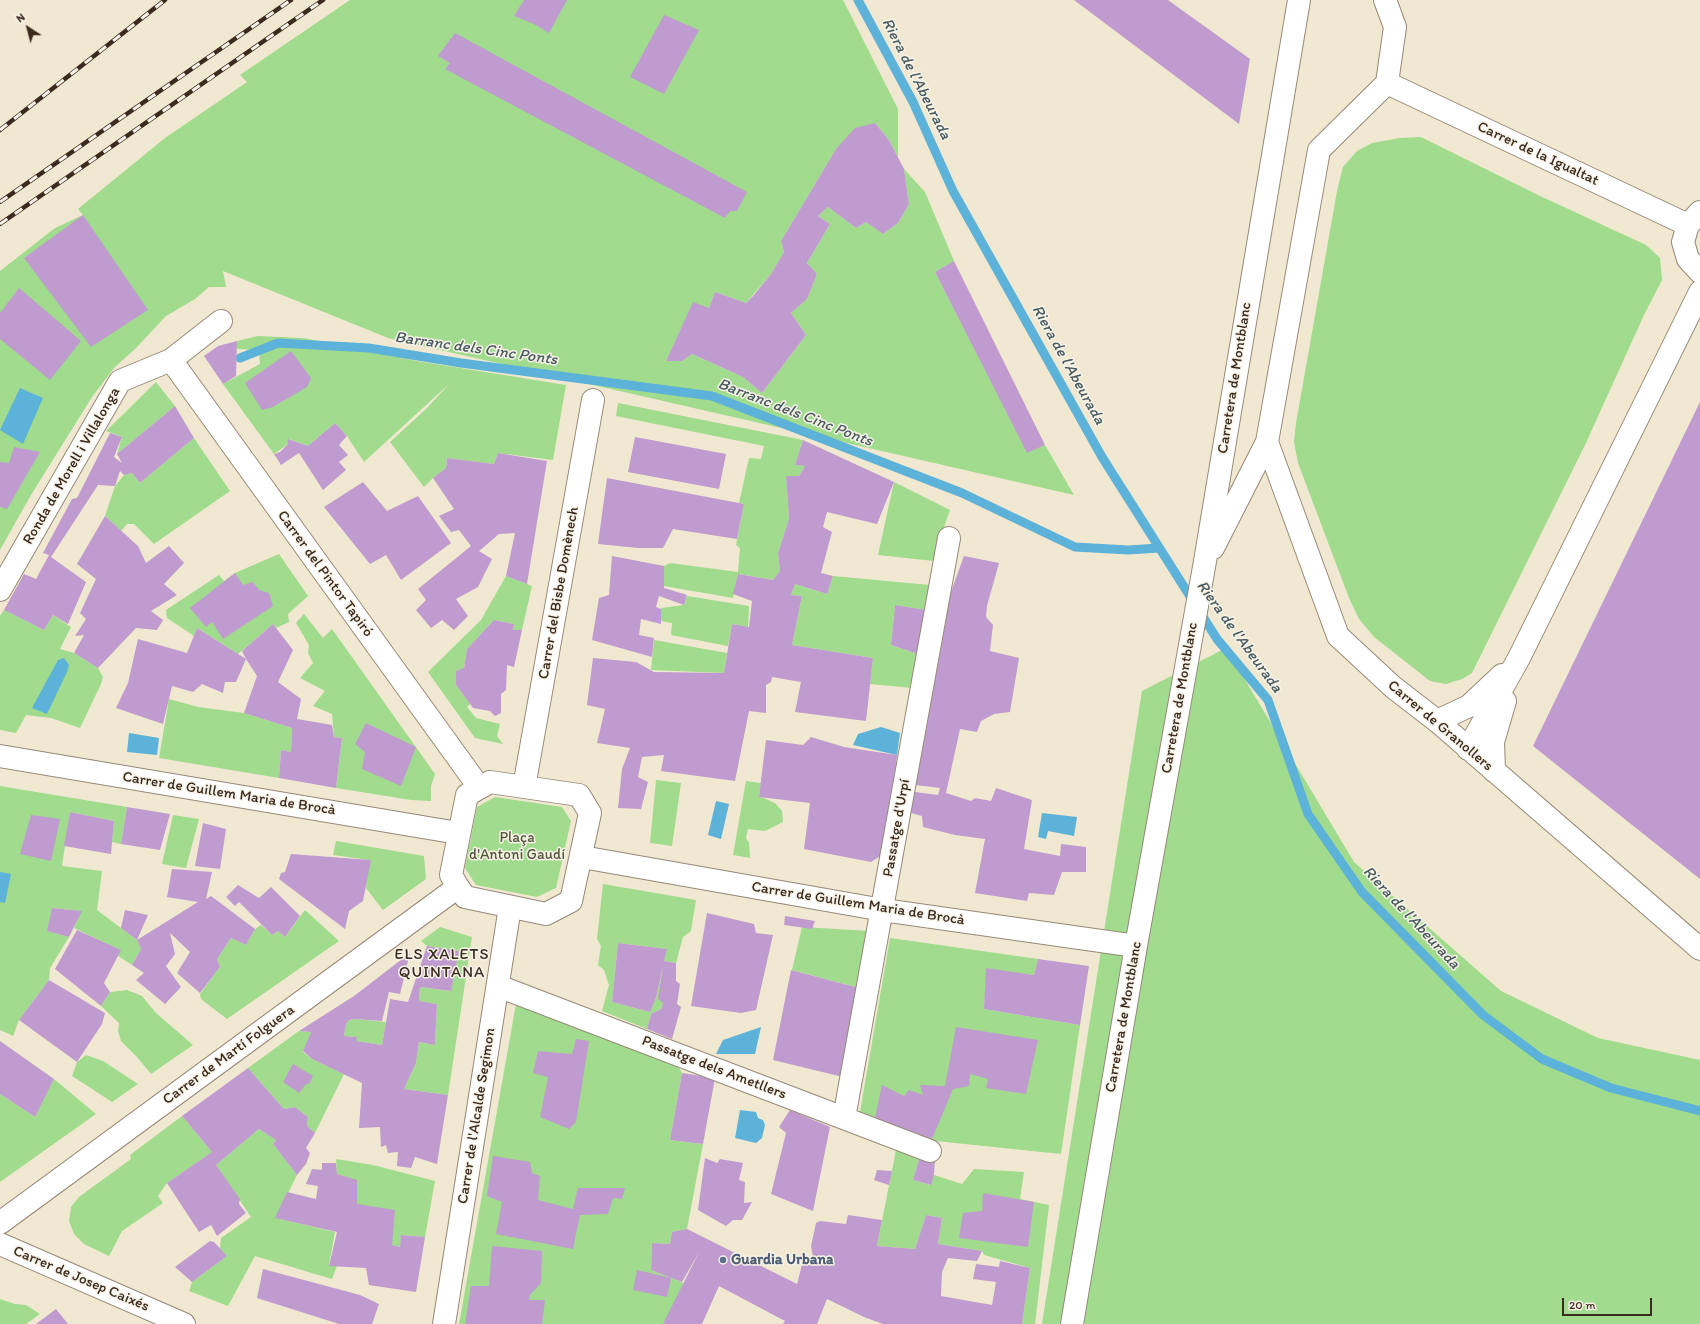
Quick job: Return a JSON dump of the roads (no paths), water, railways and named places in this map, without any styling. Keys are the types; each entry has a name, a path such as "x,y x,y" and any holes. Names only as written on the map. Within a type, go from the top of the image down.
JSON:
{"street":[{"name":"Carretera de Montblanc","path":"1072,1324 1136,946 1204,567 1298,0"},
{"path":"1204,567 1267,442 1319,150 1387,83 1395,27 1385,0"},
{"name":"Carrer de la Igualtat","path":"1387,83 1694,219"},
{"path":"1694,219 1684,234 1684,251 1693,266 1700,272"},
{"path":"1468,749 1519,658 1700,292"},
{"name":"Ronda de Morell i Villalonga","path":"0,590 120,381 171,360 221,321"},
{"name":"Carrer del Pintor Tapiró","path":"171,360 479,787"},
{"name":"Carrer del Bisbe Domènech","path":"524,787 593,400"},
{"name":"Carrer de Granollers","path":"1267,442 1338,636 1393,687 1437,721 1700,949"},
{"name":"Passatge d'Urpí","path":"844,1118 883,910 949,538"},
{"path":"1437,721 1470,706 1519,658"},
{"path":"1494,771 1493,742 1519,658"},
{"name":"Carrer de Guillem Maria de Brocà","path":"0,756 458,833"},
{"path":"490,782 524,787 579,795 590,813 582,857 571,901 546,914 465,897 451,875 458,833 467,795 490,782"},
{"name":"Carrer de Guillem Maria de Brocà","path":"582,857 883,910 1136,946"},
{"name":"Carrer de Martí Folguera","path":"0,1223 458,887"},
{"name":"Carrer de l'Alcalde Segimon","path":"444,1324 510,907"},
{"name":"Passatge dels Ametllers","path":"498,986 930,1150"},
{"name":"Carrer de Josep Caixés","path":"0,1244 184,1324"}],"water":[{"path":"20,388 43,398 23,444 0,430"},
{"path":"64,658 69,665 67,672 47,714 32,708 58,660"},
{"path":"881,727 900,733 897,755 853,745 858,734"},
{"path":"129,733 159,738 157,755 127,752"},
{"path":"716,801 729,804 721,839 708,835"},
{"path":"1042,813 1077,817 1074,836 1048,831 1046,839 1038,837"},
{"path":"0,872 11,874 5,903 0,902"},
{"path":"761,1027 755,1054 716,1054 723,1040"},
{"path":"740,1110 756,1112 758,1118 763,1120 765,1125 762,1138 756,1143 735,1138"}],"waterway":[{"name":"Riera de l'Abeurada","path":"858,0 913,102 953,191 1102,457 1217,639 1268,700 1308,814 1362,892 1483,1015 1542,1059 1611,1088 1700,1111"},
{"name":"Barranc dels Cinc Ponts","path":"240,358 278,343 369,348 461,363 712,396 962,493 1075,547 1128,550 1159,548"}],"railway":[{"path":"0,130 165,0"},
{"path":"0,202 291,0"},
{"path":"0,224 323,0"}],"place":[{"name":"Guardia Urbana","path":"723,1260"}],"district":[{"name":"ELS XALETS QUINTANA","path":"442,964"}],"park label":[{"name":"Plaça d'Antoni Gaudí","path":"517,846"}]}
